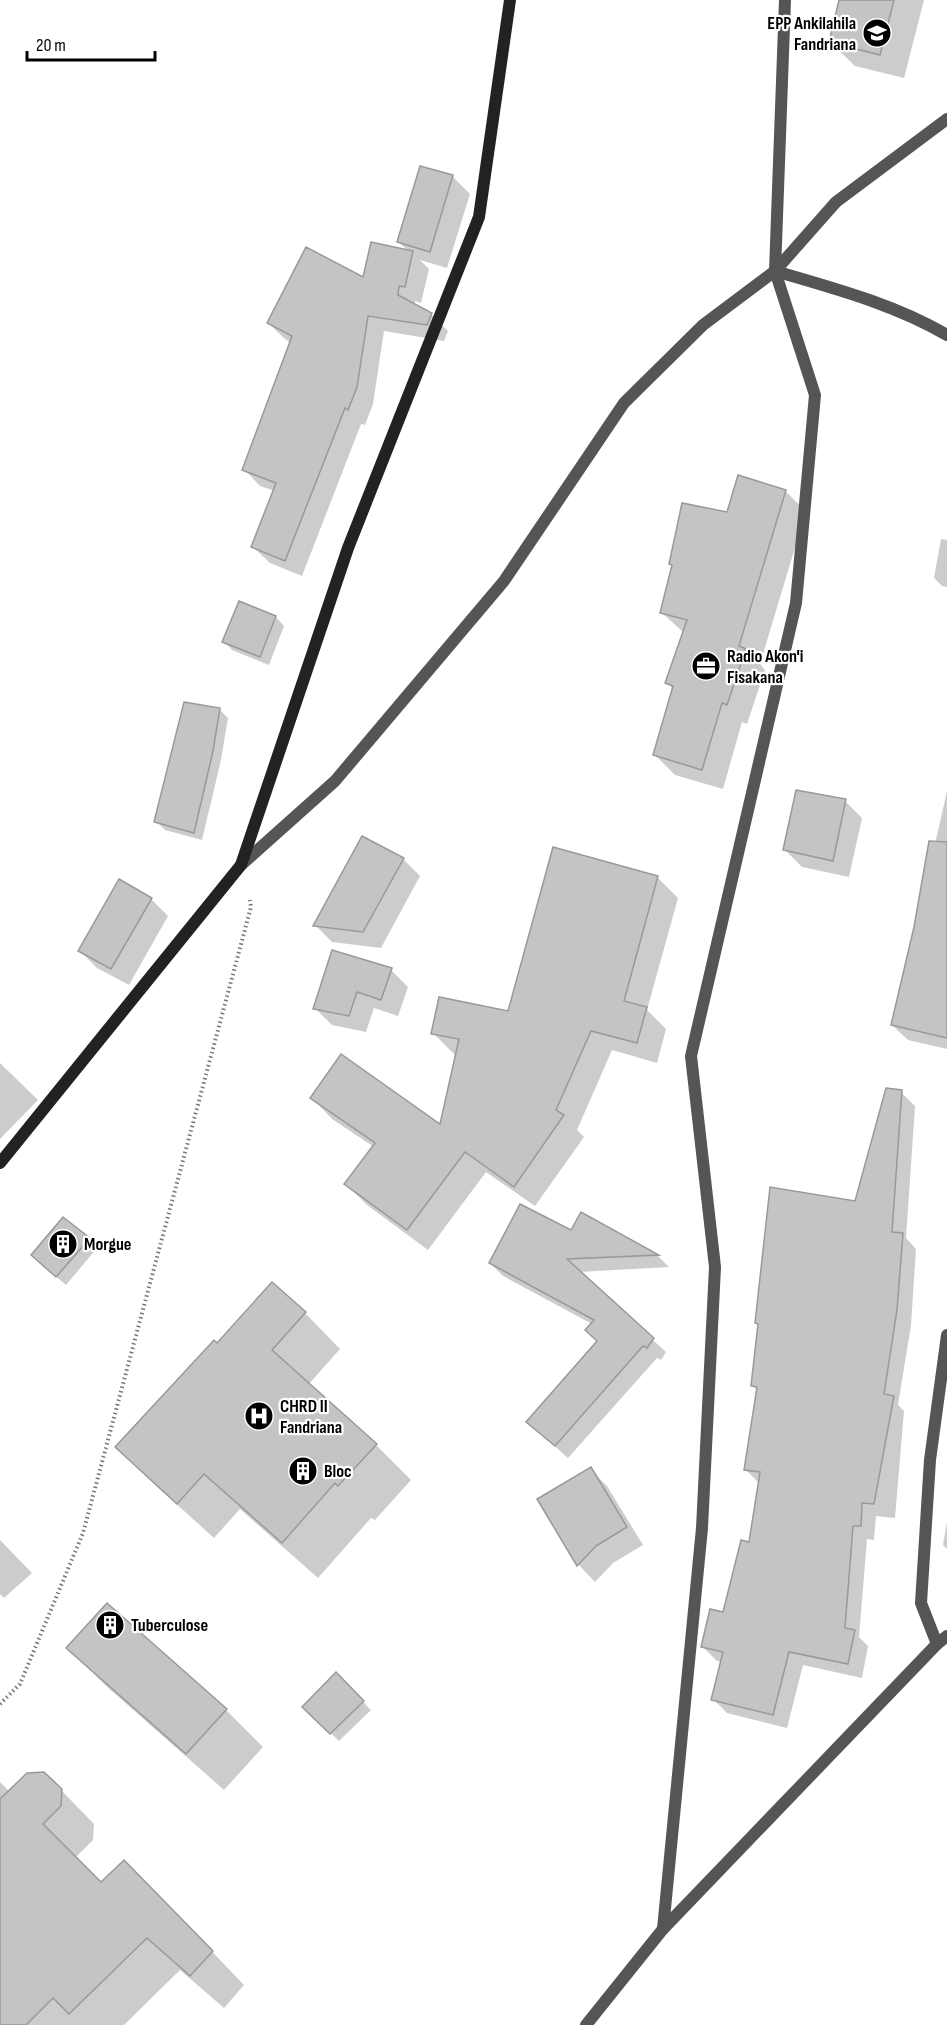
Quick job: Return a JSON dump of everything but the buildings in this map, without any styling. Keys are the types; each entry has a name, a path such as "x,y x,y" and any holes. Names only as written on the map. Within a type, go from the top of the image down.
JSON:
{"street":[{"path":"241,865 348,548 479,217 510,0"},
{"path":"663,1929 702,1528 715,1267 691,1056 796,603 815,395 775,271 785,0"},
{"path":"0,1163 241,865 335,781 504,581 624,403 703,325 775,271 836,202 947,119"},
{"path":"775,271 841,291 918,319 947,335"},
{"path":"586,2025 663,1929 942,1640 921,1603 930,1460 947,1335"}],"path":[{"path":"0,1704 20,1684 83,1533 251,907 241,865"}],"place":[{"name":"EPP Ankilahila Fandriana","path":"877,33"},
{"name":"Radio Akon'i Fisakana","path":"706,666"},
{"name":"Morgue","path":"63,1244"},
{"name":"CHRD II Fandriana","path":"259,1416"},
{"name":"Bloc","path":"303,1471"},
{"name":"Tuberculose","path":"110,1625"}]}
